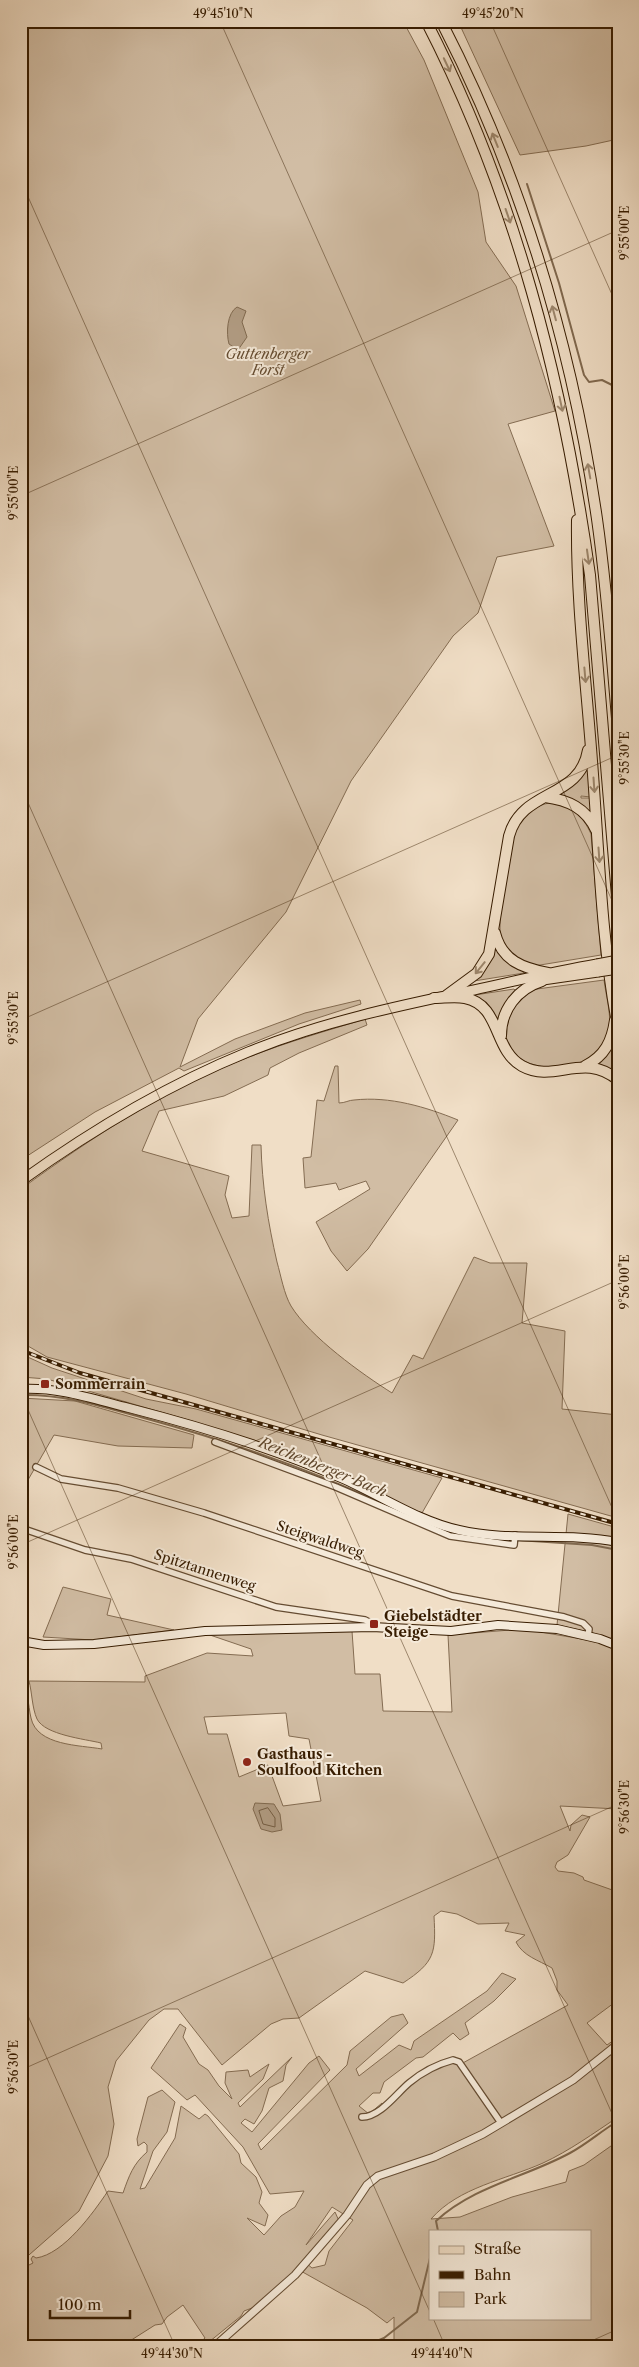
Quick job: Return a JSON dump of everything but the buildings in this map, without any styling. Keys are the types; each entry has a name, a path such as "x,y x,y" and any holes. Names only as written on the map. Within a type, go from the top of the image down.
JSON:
{"highway":[{"path":"426,21 472,121 500,191 521,253 551,356 578,491 594,612 618,908"},
{"path":"441,21 486,116 522,210 545,282 565,355 597,520 606,590 618,730"},
{"path":"578,491 578,585 606,938 618,1028"},
{"path":"447,995 473,977 484,964 491,949 512,826 525,808 567,785 579,774 586,760 590,736"},
{"path":"545,797 559,799 576,806 589,819 598,836"},
{"path":"495,929 500,947 511,960 545,977"},
{"path":"501,1040 502,1022 513,1000 526,988 545,977"},
{"path":"434,998 461,998 480,1004 492,1018 501,1040 514,1060 533,1071 550,1072 585,1066 595,1060 606,1048 612,1035 616,1017"},
{"path":"585,1066 602,1070 618,1080"}],"main road":[{"path":"21,1181 60,1153 140,1104 227,1061 323,1026 447,995 598,968 618,960"},
{"path":"598,968 618,969"},
{"path":"21,1389 58,1390 190,1425 426,1519 459,1530 515,1538 602,1539 618,1542"},
{"path":"21,1641 44,1645 94,1644 205,1630 304,1627 451,1631 498,1625 523,1626 588,1636 618,1646"}],"street":[{"path":"215,1442 338,1483"},
{"name":"Steigwaldweg","path":"36,1467 61,1478 118,1488 204,1513 452,1596 564,1617 587,1626 590,1632 588,1636"},
{"name":"Spitztannenweg","path":"21,1528 86,1550 131,1559 276,1607 365,1620 381,1628"},
{"path":"215,2346 295,2275 347,2215 367,2185 378,2176 463,2144 502,2123 573,2080 618,2044"},
{"path":"362,2117 372,2115 410,2082 426,2072 453,2060 459,2062 481,2097 502,2123"}],"green space":[{"name":"Guttenberger Forst","path":"21,21 403,21 424,60 478,192 486,242 516,286 555,411 508,424 554,546 497,557 478,613 453,636 351,781 286,912 198,1019 180,1067 235,1039 305,1013 360,1000 361,1004 299,1024 184,1071 179,1068 95,1112 21,1160"},
{"path":"458,21 618,21 618,139 586,146 520,155"},
{"path":"614,522 617,523 618,527 618,605 612,555"},
{"path":"588,764 591,797 581,796 581,798 591,798 592,815 558,797 557,793"},
{"path":"549,803 563,805 575,812 580,816 591,834 601,955 534,966 518,959 509,952 503,942 500,928 502,897 516,829 520,820 533,809"},
{"path":"495,941 524,973 474,981"},
{"path":"604,980 610,1027 603,1046 593,1055 580,1062 549,1067 534,1065 521,1059 511,1049 506,1039 505,1028 515,1005 524,995 537,989"},
{"path":"514,989 516,991 498,1021 475,995"},
{"path":"365,1019 367,1025 299,1053 270,1068 268,1075 224,1096 159,1111 142,1151 229,1176 225,1195 232,1218 249,1216 252,1145 261,1145 264,1189 271,1233 286,1296 291,1306 323,1342 366,1376 392,1393 413,1355 423,1359 474,1257 490,1263 527,1263 522,1323 565,1331 562,1409 618,1415 618,1518 322,1435 186,1394 47,1357 21,1342 21,1189 131,1115 189,1083 263,1052"},
{"path":"614,1042 618,1075 597,1062"},
{"path":"335,1066 338,1066 339,1103 367,1099 394,1101 421,1107 458,1120 368,1249 347,1271 331,1251 316,1222 370,1189 366,1181 339,1190 336,1183 305,1188 303,1158 311,1157 317,1100 324,1101"},
{"path":"21,1354 52,1368 146,1399 196,1409 442,1478 422,1513 195,1422 47,1379 21,1377"},
{"path":"21,1398 75,1401 194,1435 192,1448 118,1446 54,1435 21,1492"},
{"path":"568,1514 618,1528 618,1643 593,1633 557,1625"},
{"path":"63,1587 111,1599 107,1615 174,1630 93,1640 43,1637"},
{"path":"523,1629 599,1642 618,1651 618,1809 560,1806 570,1831 571,1825 582,1815 590,1817 568,1855 557,1862 555,1867 558,1871 574,1873 583,1877 584,1880 618,1892 618,2000 587,2023 607,2045 618,2037 618,2050 614,2053 618,2063 618,2117 553,2158 483,2185 455,2199 431,2219 460,2217 512,2197 566,2182 569,2171 584,2165 618,2141 618,2346 381,2346 394,2340 394,2317 387,2323 367,2308 299,2270 260,2305 244,2311 241,2316 204,2346 196,2346 205,2338 183,2305 167,2317 162,2324 155,2325 122,2346 21,2346 21,2269 33,2263 31,2259 33,2256 36,2258 47,2255 67,2241 86,2221 108,2191 123,2193 135,2166 147,2152 147,2145 144,2142 138,2146 137,2139 148,2097 162,2090 175,2102 167,2132 153,2151 140,2189 145,2188 175,2138 181,2106 199,2119 205,2114 208,2116 239,2154 241,2163 256,2177 262,2192 259,2203 268,2215 265,2226 247,2218 264,2235 281,2216 295,2207 304,2191 270,2194 243,2147 195,2095 187,2100 151,2068 180,2024 186,2028 183,2037 199,2064 208,2070 219,2086 232,2099 225,2083 226,2072 248,2070 250,2077 269,2064 263,2079 238,2103 240,2107 292,2057 286,2065 283,2081 269,2088 262,2111 254,2124 245,2119 241,2123 252,2132 309,2063 319,2056 330,2070 258,2144 261,2150 347,2065 350,2051 391,2017 403,2014 408,2023 356,2069 359,2076 399,2045 411,2050 414,2041 487,1991 502,1973 516,1979 494,2001 465,2023 469,2034 460,2040 453,2033 423,2057 416,2058 384,2082 380,2093 373,2093 359,2106 369,2114 382,2103 384,2105 410,2083 449,2061 461,2064 568,2005 557,1990 557,1981 552,1968 531,1957 519,1947 516,1942 525,1935 505,1931 509,1923 478,1924 457,1914 441,1911 434,1916 434,1948 422,1969 414,1976 403,1983 365,1971 299,2018 283,2019 271,2024 222,2065 178,2009 164,2009 149,2020 116,2061 108,2087 114,2124 108,2156 79,2211 21,2262 21,1676 31,1718 35,1727 42,1734 50,1739 71,1745 102,1749 101,1743 57,1733 41,1724 35,1715 29,1681 145,1682 145,1676 207,1653 253,1656 251,1649 207,1634 352,1631 355,1674 380,1674 383,1711 452,1712 448,1635","holes":["286,1713 289,1736 309,1739 321,1801 283,1806 268,1765 239,1777 227,1734 208,1734 204,1717","332,2207 353,2220 329,2251 325,2265 312,2268 306,2263 339,2221 335,2212 306,2245"]}],"water":[{"path":"237,307 246,311 242,322 247,337 238,350 229,344 228,334 229,318"},
{"path":"255,1803 274,1804 280,1814 282,1830 272,1832 261,1829 253,1809"}],"waterway":[{"path":"527,184 559,283 584,375 589,382 602,380 618,388"},
{"name":"Reichenberger Bach","path":"21,1395 37,1395 84,1402 207,1436 300,1468 390,1507"},
{"name":"Reichenberger Bach","path":"460,1534 472,1536"},
{"name":"Reichenberger Bach","path":"517,1540 592,1545 618,1550"},
{"path":"438,2230 436,2221 467,2199 483,2190 570,2153 618,2121"},
{"path":"365,2346 384,2338 417,2312 429,2262"}],"railway":[{"path":"21,1350 80,1373 618,1524"}],"place":[{"name":"Sommerrain","path":"45,1384"},
{"name":"Giebelstädter Steige","path":"374,1624"},
{"name":"Gasthaus - Soulfood Kitchen","path":"247,1762"}]}
